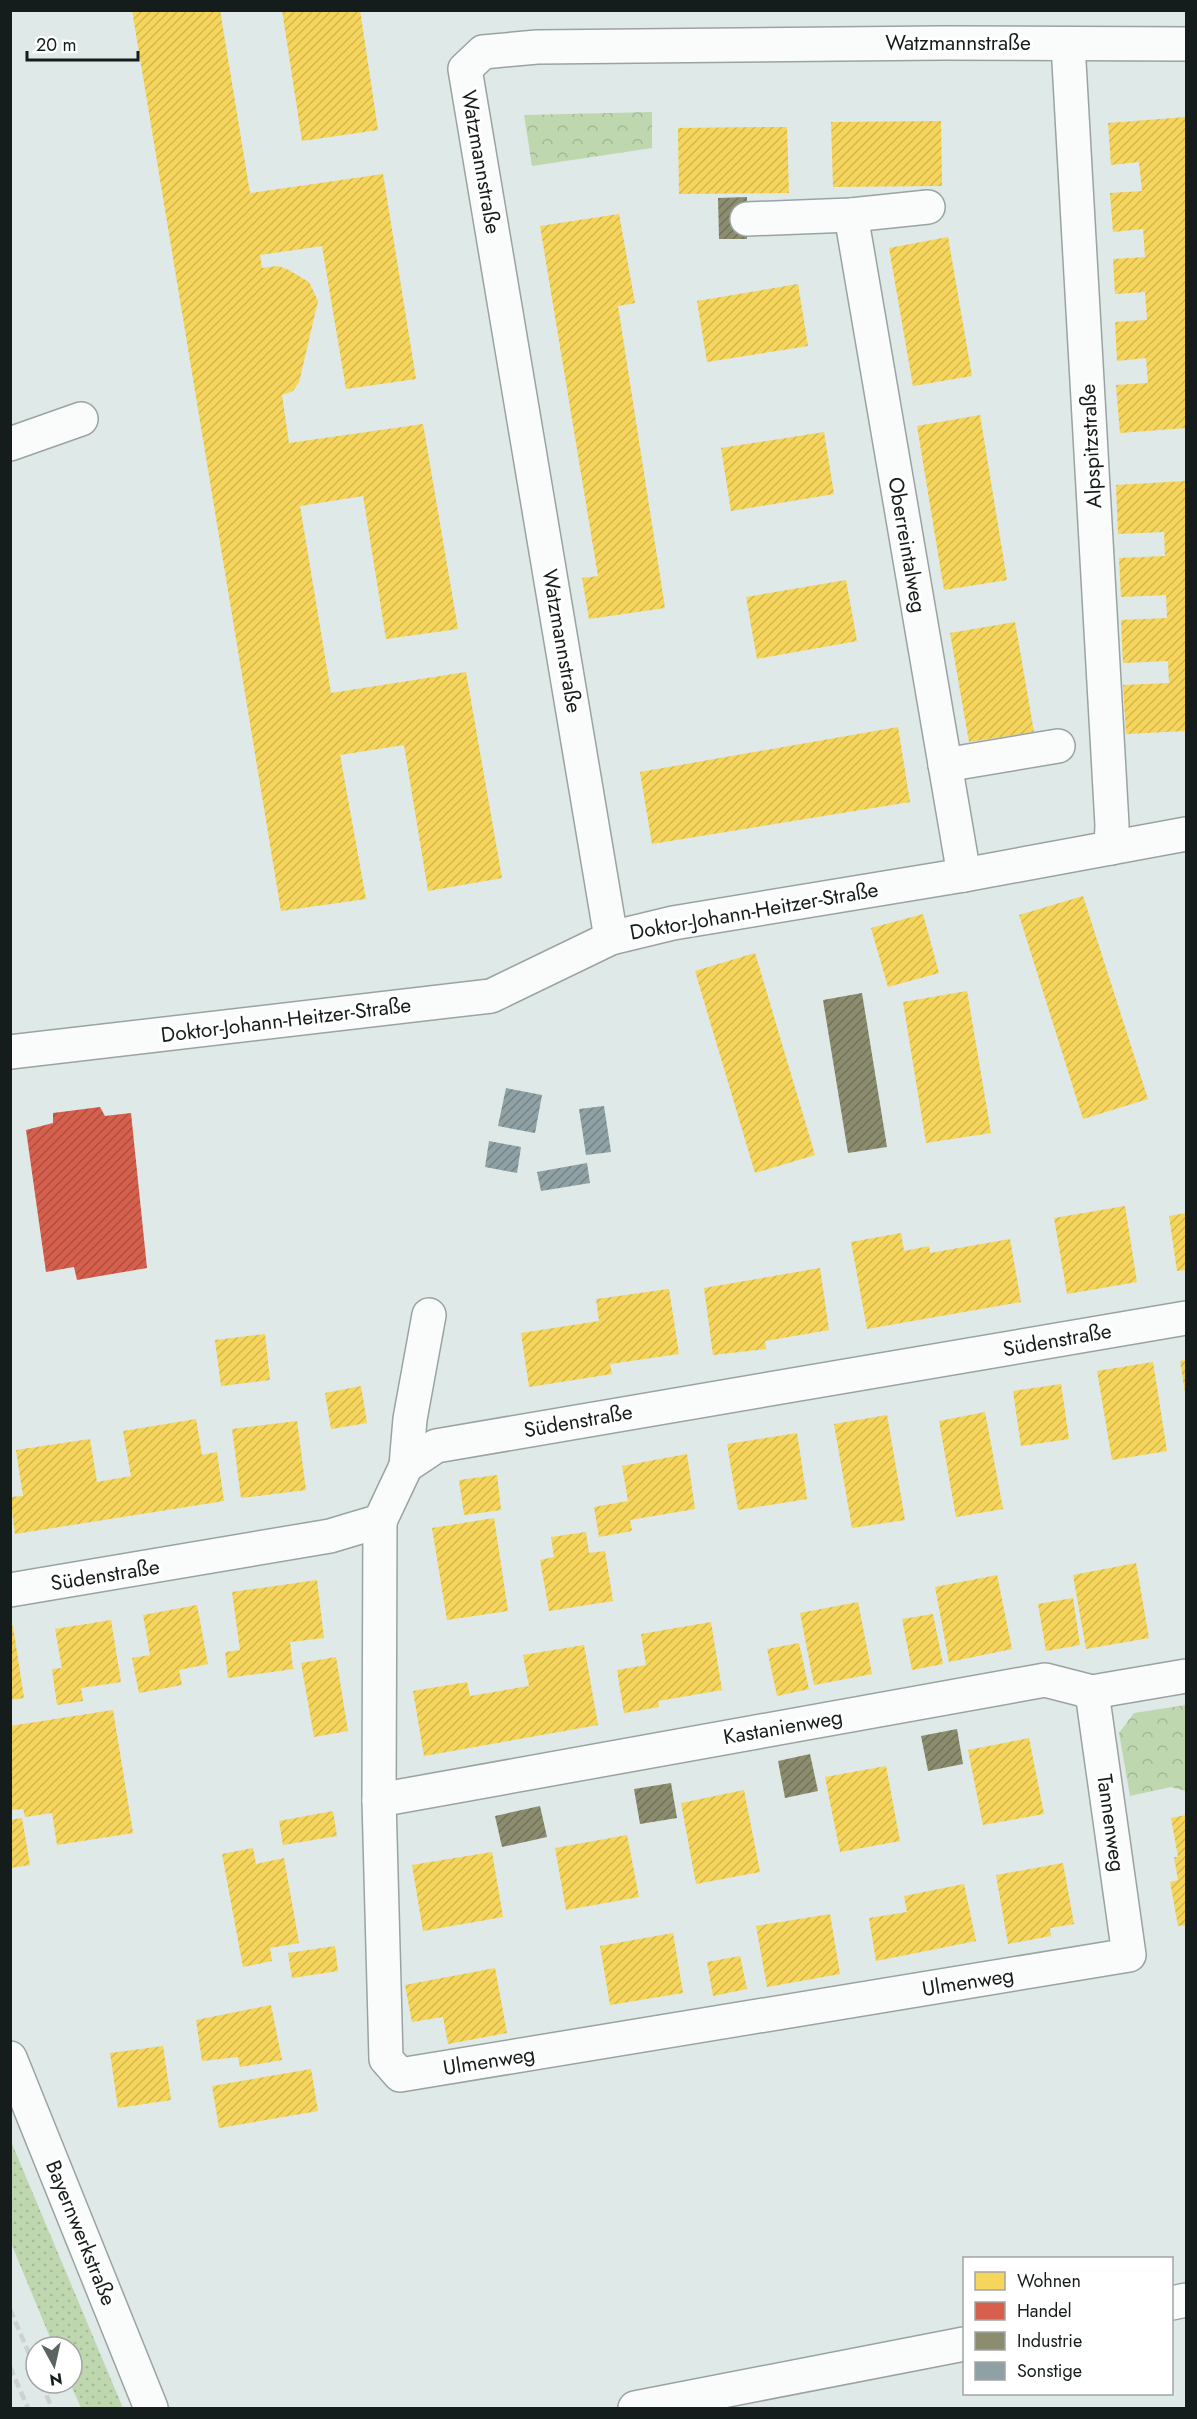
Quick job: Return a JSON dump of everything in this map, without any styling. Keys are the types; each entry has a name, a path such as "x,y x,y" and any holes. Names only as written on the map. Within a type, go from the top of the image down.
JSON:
{"street":[{"name":"Alpspitzstraße","path":"1068,44 1110,786 1111,848"},
{"name":"Watzmannstraße","path":"611,938 465,69 483,52 537,47 1186,44"},
{"path":"747,219 850,215 928,207"},
{"name":"Oberreintalweg","path":"850,215 964,875"},
{"path":"10,444 81,419"},
{"path":"945,765 1058,746"},
{"name":"Doktor-Johann-Heitzer-Straße","path":"10,1052 491,996 611,938 673,923 964,875 1186,834"},
{"path":"380,1521 406,1466 410,1419 429,1315"},
{"name":"Südenstraße","path":"406,1466 436,1446 446,1444 1186,1318"},
{"name":"Südenstraße","path":"10,1590 330,1536 380,1521"},
{"name":"Ulmenweg","path":"380,1521 379,1800 386,2059 400,2075 1130,1955"},
{"name":"Kastanienweg","path":"379,1800 1045,1680 1092,1692 1186,1676"},
{"name":"Tannenweg","path":"1092,1692 1130,1955"},
{"name":"Bayernwerkstraße","path":"10,2058 151,2409"},
{"path":"635,2409 963,2344"}],"green space":[{"path":"652,112 652,148 532,166 524,115"},
{"path":"1186,1705 1186,1791 1171,1787 1130,1796 1119,1733 1134,1713"},
{"path":"10,2139 123,2408 81,2408 75,2395 84,2395 84,2335 49,2335 11,2243"}],"building: Wohnen":[{"path":"132,10 220,10 250,193 383,174 416,379 346,389 322,246 260,255 262,268 277,266 309,282 318,301 299,382 293,391 282,395 289,443 423,424 458,629 386,639 363,496 300,506 331,693 466,672 502,878 428,891 404,745 340,755 366,899 281,911"},
{"path":"282,10 360,10 378,130 302,141"},
{"path":"1186,117 1186,428 1120,433 1116,385 1148,383 1146,358 1117,361 1115,322 1147,320 1145,292 1115,294 1113,259 1145,257 1143,229 1113,232 1110,193 1142,191 1139,162 1111,165 1108,123"},
{"path":"941,121 942,186 833,187 831,122"},
{"path":"787,127 789,193 679,194 678,128"},
{"path":"619,214 635,303 618,306 665,608 589,619 582,578 598,576 540,226"},
{"path":"948,237 972,376 913,386 889,248"},
{"path":"798,284 808,346 707,362 697,301"},
{"path":"980,415 1007,580 944,590 917,426"},
{"path":"824,432 834,494 731,511 721,448"},
{"path":"1186,481 1186,731 1126,734 1123,685 1169,683 1168,661 1123,663 1121,620 1167,618 1166,595 1121,597 1119,558 1165,556 1164,532 1118,534 1116,485"},
{"path":"846,580 857,641 757,659 746,597"},
{"path":"1015,622 1034,732 969,742 950,633"},
{"path":"898,727 910,802 652,844 640,772"},
{"path":"1083,896 1148,1099 1083,1119 1019,915"},
{"path":"923,914 939,973 888,987 871,928"},
{"path":"755,953 815,1155 755,1173 695,971"},
{"path":"967,991 991,1133 926,1143 903,1002"},
{"path":"1125,1206 1137,1282 1067,1294 1054,1218"},
{"path":"1186,1213 1186,1270 1177,1271 1169,1216"},
{"path":"901,1233 904,1251 929,1246 930,1253 1010,1239 1021,1302 867,1329 851,1242"},
{"path":"820,1268 829,1330 765,1341 766,1349 713,1355 704,1288"},
{"path":"669,1289 679,1354 610,1364 612,1374 529,1387 521,1333 599,1321 596,1299"},
{"path":"265,1334 270,1380 221,1386 215,1340"},
{"path":"1186,1360 1186,1391 1185,1392 1180,1361"},
{"path":"1153,1362 1167,1451 1112,1460 1097,1371"},
{"path":"1061,1384 1069,1439 1021,1446 1013,1391"},
{"path":"361,1386 367,1423 331,1429 325,1393"},
{"path":"985,1412 1003,1509 956,1517 939,1421"},
{"path":"887,1415 905,1520 852,1528 834,1424"},
{"path":"196,1419 202,1455 217,1452 224,1501 15,1534 10,1497 23,1496 16,1450 90,1439 97,1482 131,1476 123,1431"},
{"path":"297,1421 306,1490 241,1498 232,1429"},
{"path":"797,1433 807,1499 738,1510 727,1444"},
{"path":"687,1454 695,1509 630,1520 632,1531 599,1537 594,1507 628,1501 622,1466"},
{"path":"497,1475 501,1510 464,1515 459,1480"},
{"path":"494,1518 508,1611 447,1620 432,1528"},
{"path":"586,1532 589,1553 605,1551 613,1601 549,1611 540,1560 554,1557 551,1537"},
{"path":"1136,1563 1149,1638 1086,1649 1073,1575"},
{"path":"997,1575 1012,1649 949,1662 935,1587"},
{"path":"317,1580 324,1638 290,1642 293,1669 228,1678 225,1652 240,1650 232,1592"},
{"path":"1073,1598 1080,1645 1046,1651 1038,1604"},
{"path":"858,1602 872,1674 814,1685 800,1613"},
{"path":"197,1605 208,1664 179,1670 182,1685 139,1693 132,1658 150,1655 143,1615"},
{"path":"933,1614 943,1664 912,1670 902,1619"},
{"path":"111,1620 121,1682 81,1688 83,1701 57,1705 52,1669 62,1668 55,1629"},
{"path":"711,1622 722,1690 658,1701 659,1707 624,1713 617,1670 646,1665 641,1634"},
{"path":"10,1626 13,1626 24,1698 10,1700"},
{"path":"799,1643 809,1689 777,1696 767,1649"},
{"path":"584,1645 598,1725 424,1756 413,1691 467,1682 470,1696 529,1686 523,1655"},
{"path":"336,1657 348,1731 314,1737 301,1663"},
{"path":"113,1710 133,1833 57,1845 52,1813 25,1817 23,1809 10,1810 10,1726"},
{"path":"1029,1738 1044,1814 983,1825 968,1750"},
{"path":"886,1766 900,1841 840,1852 825,1777"},
{"path":"744,1790 760,1872 696,1884 681,1803"},
{"path":"333,1811 337,1836 283,1845 279,1821"},
{"path":"1186,1815 1186,1925 1178,1926 1170,1882 1178,1880 1174,1857 1178,1857 1171,1818"},
{"path":"22,1818 30,1865 10,1868 10,1820"},
{"path":"627,1835 639,1897 566,1910 555,1848"},
{"path":"253,1848 256,1864 284,1858 299,1943 270,1948 272,1961 243,1967 222,1854"},
{"path":"492,1852 503,1917 423,1931 412,1865"},
{"path":"1063,1863 1074,1924 1050,1928 1051,1936 1008,1944 996,1875"},
{"path":"964,1884 976,1941 876,1961 869,1918 907,1912 904,1896"},
{"path":"830,1914 840,1974 767,1987 756,1926"},
{"path":"673,1933 683,1993 610,2005 600,1946"},
{"path":"335,1946 338,1971 292,1978 288,1953"},
{"path":"740,1956 747,1989 713,1996 707,1962"},
{"path":"495,1968 507,2033 448,2044 443,2017 412,2022 405,1985"},
{"path":"271,2005 282,2060 240,2067 238,2057 202,2061 196,2020"},
{"path":"163,2046 171,2100 118,2108 110,2053"},
{"path":"311,2069 318,2111 219,2128 212,2086"}],"building: Handel":[{"path":"100,1107 105,1116 131,1113 147,1268 77,1280 74,1267 46,1272 26,1130 53,1123 53,1113"}],"building: Industrie":[{"path":"747,197 747,239 719,239 718,198"},
{"path":"862,993 887,1147 848,1153 823,1000"},
{"path":"957,1729 963,1764 928,1771 921,1736"},
{"path":"810,1754 818,1791 785,1798 778,1761"},
{"path":"671,1783 677,1818 640,1824 634,1789"},
{"path":"540,1806 547,1837 502,1847 495,1816"}],"building: Sonstige":[{"path":"506,1088 542,1095 535,1133 498,1126"},
{"path":"604,1106 611,1152 586,1155 579,1109"},
{"path":"489,1141 521,1147 517,1173 485,1167"},
{"path":"587,1163 590,1183 541,1191 537,1172"}],"railway":[{"path":"10,2309 24,2342"},
{"path":"10,2367 28,2408"},
{"path":"46,2395 52,2408"}]}
